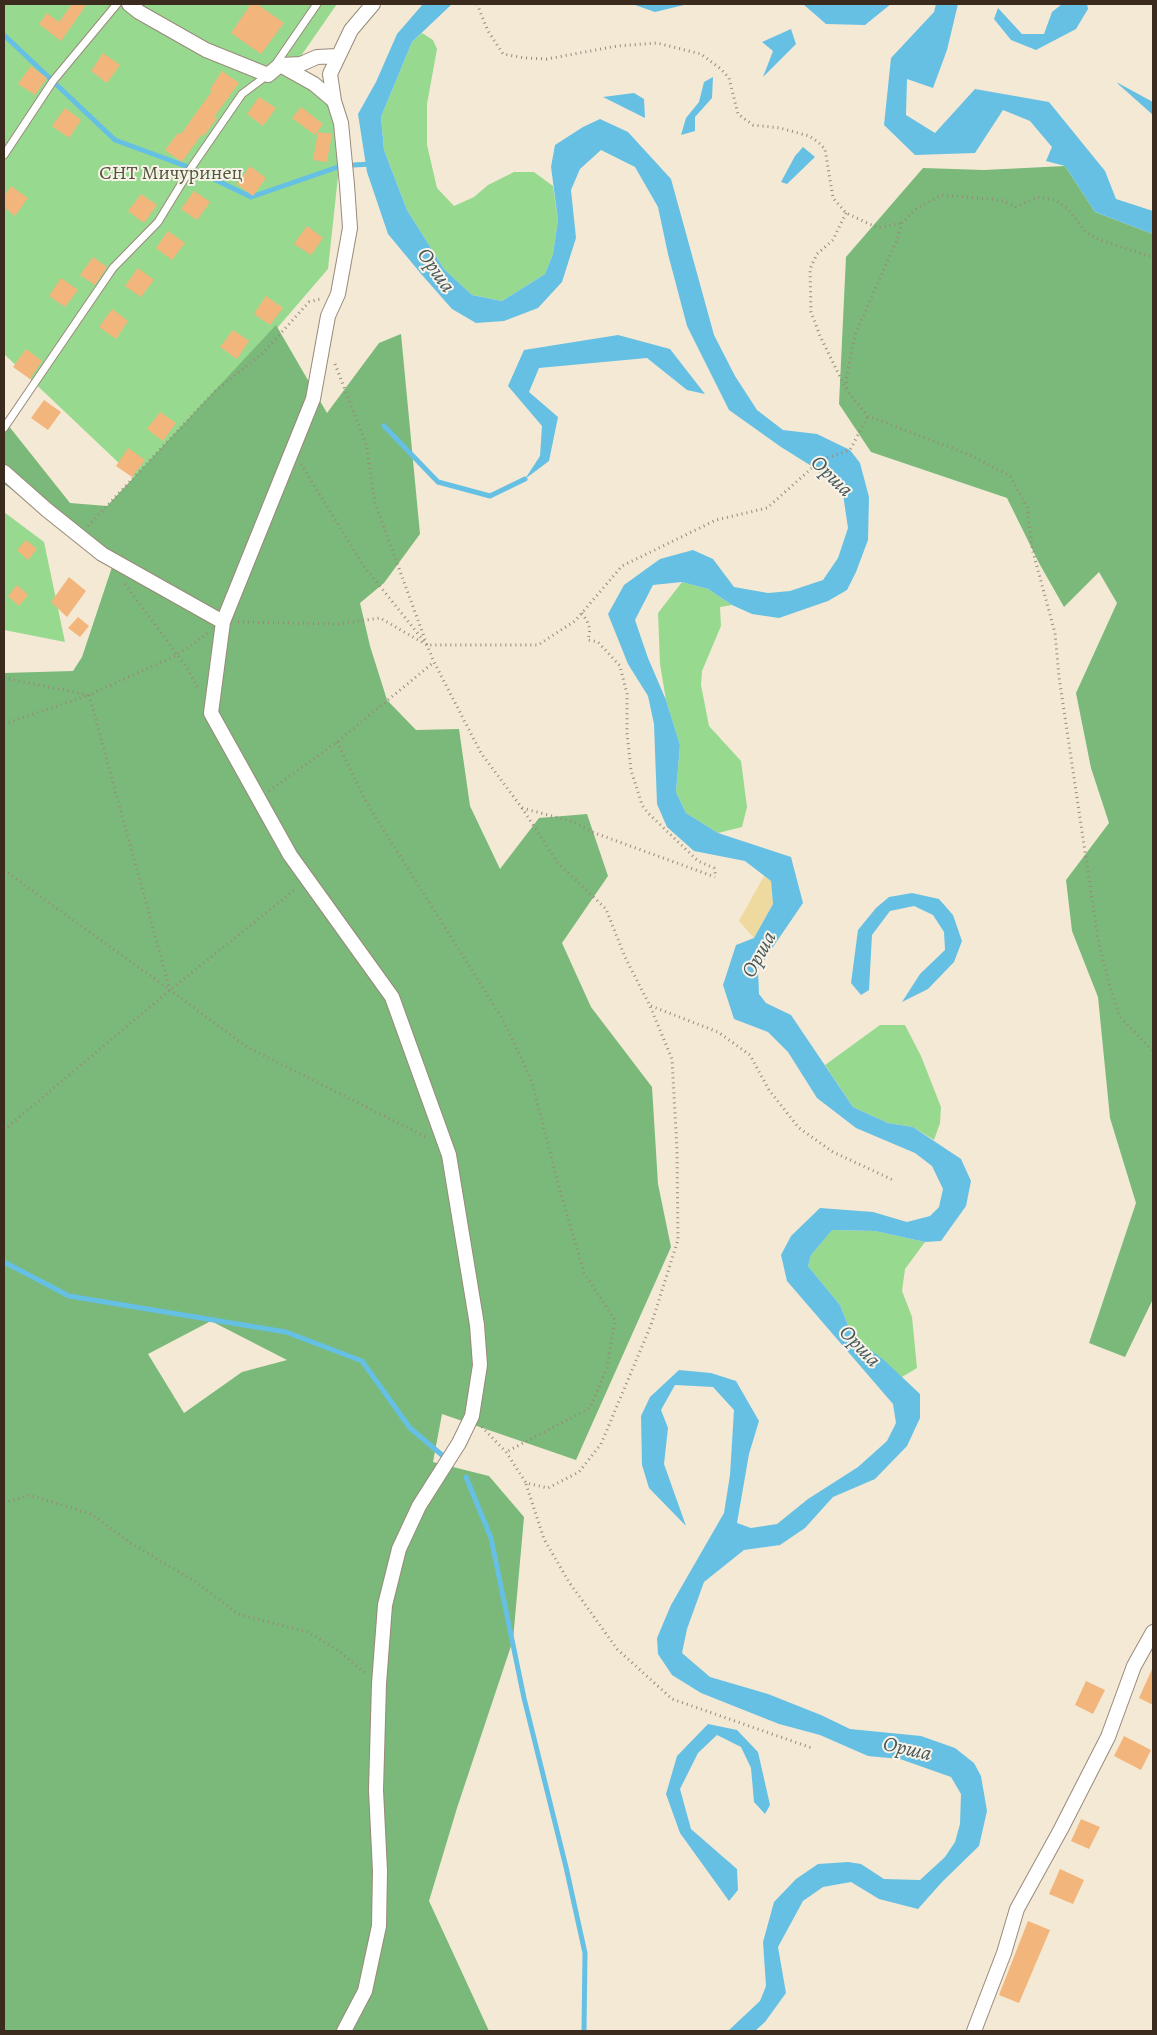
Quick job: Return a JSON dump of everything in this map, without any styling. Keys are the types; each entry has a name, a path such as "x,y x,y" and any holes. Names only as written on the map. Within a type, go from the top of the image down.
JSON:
{"street":[{"path":"130,4 139,12 206,50 268,76 280,65 301,64 317,57 337,56"},
{"path":"344,2031 365,1991 379,1926 380,1870 376,1790 385,1605 399,1549 419,1506 459,1443 472,1416 480,1366 477,1326 449,1155 392,996 290,855 211,713 223,622 313,399 328,316 338,294 350,228 341,123 334,101 330,74 351,30 373,4"},
{"path":"280,65 314,84 334,101"},
{"path":"4,472 102,554 223,622"},
{"path":"974,2031 1004,1953 1017,1910 1108,1737 1134,1666 1153,1632"}],"lane":[{"path":"4,155 53,81 117,4"},
{"path":"4,428 113,268 158,222 191,168 242,94 268,76 317,4"}],"path":[{"path":"477,4 488,31 504,54 525,58 547,59 617,46 657,43 701,54 729,78 738,114 753,125 780,128 809,136 825,150 833,198 846,212 878,228 902,223"},
{"path":"847,391 846,380 855,335 896,242 902,223 916,208 942,195 1000,200 1016,207 1038,197 1055,200 1068,209 1086,232 1100,240 1153,257"},
{"path":"846,212 833,240 817,254 810,268 811,312 820,336 847,391 868,416 970,455 1010,476 1027,507 1032,548 1054,633 1098,939 1109,984 1120,1017 1153,1051"},
{"path":"79,535 215,391 262,354 309,302 338,294"},
{"path":"323,342 335,364 366,444 375,503 434,662 481,753 522,808 558,863 606,909 625,957 650,1006 672,1059 677,1150 678,1240 651,1325 602,1444 579,1472 548,1488 526,1483"},
{"path":"4,724 89,695 177,655 223,622 337,624 380,618 427,645 538,645 575,621 622,566 716,520 767,508 821,460 850,450 868,416"},
{"path":"292,449 363,565 427,645"},
{"path":"120,577 187,668 211,713"},
{"path":"522,808 574,822 592,832 716,877 714,868 698,861 642,805 631,770 627,733 627,694 620,666 598,642 588,640 590,629 582,614"},
{"path":"258,798 337,742 434,662"},
{"path":"4,678 89,695"},
{"path":"89,695 170,990"},
{"path":"337,742 366,802 502,1018 531,1078 584,1273 616,1320 608,1368 590,1408 506,1452"},
{"path":"4,870 247,1047 446,1146"},
{"path":"4,1130 170,990 307,880"},
{"path":"650,1006 718,1032 750,1055 769,1090 799,1128 833,1152 893,1180"},
{"path":"472,1416 506,1452 526,1483 544,1539 569,1582 617,1650 672,1698 812,1748"},
{"path":"4,1503 30,1495 91,1514 132,1544 196,1582 238,1614 308,1632 338,1651 380,1684"}],"green space":[{"name":"СНТ Мичуринец","path":"4,4 337,4 296,63 344,121 328,269 142,485 4,354"},
{"path":"422,33 433,40 437,49 427,104 427,145 437,188 454,206 474,197 488,185 514,172 534,172 553,186 558,220 553,254 545,274 502,301 472,295 444,269 407,210 384,150 381,117 412,42"},
{"path":"1065,166 1095,212 1153,234 1153,1299 1125,1357 1089,1343 1136,1203 1110,1118 1098,997 1072,931 1066,880 1109,823 1091,768 1076,693 1117,603 1099,572 1064,607 1039,563 1007,498 871,452 839,404 846,257 923,168 984,170"},
{"path":"276,325 327,413 379,343 401,334 420,534 384,583 360,603 370,646 387,700 416,730 459,729 470,806 500,869 539,818 587,814 608,876 562,943 591,1007 652,1087 658,1184 671,1247 576,1460 442,1414 433,1462 489,1476 524,1517 513,1640 457,1808 429,1901 489,2031 4,2031 4,673 73,671 82,657 114,561 4,484 4,420 70,503 107,506","holes":["211,1321 287,1360 242,1372 184,1413 148,1354"]},
{"path":"4,512 44,542 65,642 4,630"},
{"path":"682,582 708,589 732,605 720,607 721,626 702,671 701,685 709,726 741,761 747,807 742,827 718,833 686,813 676,792 680,745 666,700 660,664 658,613"},
{"path":"880,1025 905,1025 921,1056 941,1107 940,1123 934,1140 913,1127 888,1123 853,1107 825,1065"},
{"path":"831,1230 875,1231 925,1242 905,1269 902,1291 912,1317 917,1368 902,1377 852,1335 840,1305 808,1266 811,1255"}],"sand":[{"path":"764,876 771,881 773,904 754,938 739,921"}],"water":[{"name":"Орша","path":"423,4 452,4 412,42 381,117 384,150 407,210 444,269 472,295 502,301 545,274 553,254 558,220 551,167 555,145 583,127 600,119 628,132 671,179 714,335 735,376 757,410 783,430 817,434 850,450 860,463 869,497 868,540 856,572 847,590 828,601 779,618 752,614 732,605 708,589 682,582 653,585 635,620 648,658 666,700 680,745 676,792 686,813 718,833 791,857 803,903 758,969 759,994 766,1003 791,1015 853,1107 888,1123 913,1127 961,1159 971,1181 966,1206 941,1241 925,1242 875,1231 832,1230 811,1255 808,1266 840,1305 852,1335 885,1361 920,1394 920,1418 907,1446 875,1479 833,1497 805,1528 780,1545 744,1550 704,1582 687,1629 682,1653 710,1677 768,1694 850,1729 921,1736 955,1748 974,1763 981,1776 987,1811 979,1846 942,1882 918,1909 879,1899 851,1882 823,1887 803,1901 778,1947 786,1993 765,2022 755,2031 728,2031 760,2001 766,1986 763,1942 774,1902 796,1879 818,1864 848,1862 861,1864 884,1879 920,1880 945,1857 955,1842 960,1824 961,1794 951,1777 900,1759 868,1756 820,1735 779,1724 701,1693 672,1675 658,1654 657,1638 671,1605 724,1513 730,1475 734,1410 713,1387 675,1385 661,1410 668,1428 664,1464 686,1526 649,1488 642,1465 641,1416 650,1397 679,1370 711,1373 736,1381 759,1421 749,1454 737,1523 751,1528 777,1524 808,1499 858,1467 887,1441 896,1423 893,1404 787,1281 781,1255 791,1236 820,1208 873,1212 907,1222 930,1216 939,1207 943,1189 932,1166 915,1153 856,1128 817,1098 788,1052 768,1032 734,1019 723,985 736,945 754,938 773,904 771,881 745,861 694,851 667,827 657,804 654,724 648,696 628,664 608,614 624,585 660,559 693,550 713,559 734,587 768,593 790,591 823,580 838,558 848,528 843,494 813,467 729,410 687,326 658,207 635,167 601,150 580,169 571,190 576,238 562,282 538,308 504,321 476,323 452,309 422,275 388,234 367,172 358,114 376,82 397,34"},
{"path":"632,4 688,4 655,12"},
{"path":"803,4 891,4 865,25 826,24"},
{"path":"936,4 958,4 947,50 933,88 907,79 906,115 935,133 975,89 1049,102 1105,171 1116,199 1153,211 1153,234 1095,212 1065,166 1046,161 1052,147 1030,121 1003,110 975,153 915,155 884,125 891,58 934,12"},
{"path":"1062,4 1087,4 1088,9 1076,29 1036,50 1011,40 994,19 998,8 1022,34 1044,34 1052,12"},
{"path":"791,29 796,44 763,77 773,51 762,42"},
{"path":"713,77 712,98 695,117 695,131 681,135 686,118 699,102 704,82"},
{"path":"1117,83 1153,102 1153,115"},
{"path":"634,93 644,99 645,118 603,97"},
{"path":"803,147 815,157 787,184 781,182 795,156"},
{"path":"618,335 670,349 705,394 687,390 647,358 539,368 529,392 558,417 549,461 525,479 540,456 542,426 508,386 524,350"},
{"path":"912,893 939,899 953,915 962,941 954,962 928,989 902,1002 920,974 945,950 944,932 933,915 914,906 890,911 872,935 869,990 861,995 851,983 858,930 876,908 889,897"},
{"path":"708,1724 737,1730 758,1752 770,1805 765,1814 754,1802 751,1768 741,1747 717,1735 698,1753 680,1789 691,1829 737,1869 738,1890 729,1901 680,1833 666,1794 677,1756"}],"building":[{"path":"72,4 87,4 61,41 39,24 47,13 59,22"},
{"path":"251,4 257,4 284,23 261,54 231,33"},
{"path":"103,53 120,65 107,83 91,71"},
{"path":"31,66 47,78 35,95 18,84"},
{"path":"222,71 239,83 214,117 217,118 204,136 202,134 182,162 165,150 178,133 181,134 212,91 210,89"},
{"path":"259,97 276,108 263,126 247,114"},
{"path":"301,107 323,124 315,135 292,118"},
{"path":"65,108 81,120 69,138 52,126"},
{"path":"318,132 332,134 327,162 313,160"},
{"path":"250,166 266,178 253,196 237,184"},
{"path":"11,186 28,198 15,216 4,207 4,197"},
{"path":"194,191 210,202 197,220 181,209"},
{"path":"141,194 157,205 144,223 128,211"},
{"path":"307,226 323,238 311,255 294,244"},
{"path":"168,231 185,243 172,260 156,248"},
{"path":"93,257 107,267 95,285 80,275"},
{"path":"138,268 154,280 141,297 125,286"},
{"path":"61,278 78,290 65,307 49,296"},
{"path":"266,296 283,308 270,325 254,314"},
{"path":"112,309 128,321 116,339 99,327"},
{"path":"233,330 249,341 237,359 220,347"},
{"path":"26,349 42,361 30,379 13,367"},
{"path":"44,400 61,412 48,430 31,418"},
{"path":"160,412 176,423 163,441 147,429"},
{"path":"128,448 145,460 132,477 116,466"},
{"path":"26,540 37,549 28,560 17,550"},
{"path":"69,577 86,591 67,617 51,602"},
{"path":"17,585 28,595 19,606 8,596"},
{"path":"78,617 89,626 80,637 68,628"},
{"path":"1153,1667 1153,1705 1139,1698"},
{"path":"1086,1681 1105,1690 1093,1714 1075,1705"},
{"path":"1124,1736 1151,1750 1141,1770 1114,1756"},
{"path":"1081,1819 1100,1827 1089,1849 1071,1841"},
{"path":"1060,1869 1084,1880 1073,1904 1049,1894"},
{"path":"1028,1921 1050,1930 1019,2003 999,1995"}],"waterway":[{"path":"4,35 115,140 191,168 251,197 341,166"},
{"path":"354,165 371,164"},
{"path":"384,426 438,482 490,496 525,479"},
{"path":"4,1262 69,1296 286,1332 362,1361 410,1428 442,1455"},
{"path":"466,1477 491,1538 524,1698 566,1867 585,1953 584,2031"}]}
